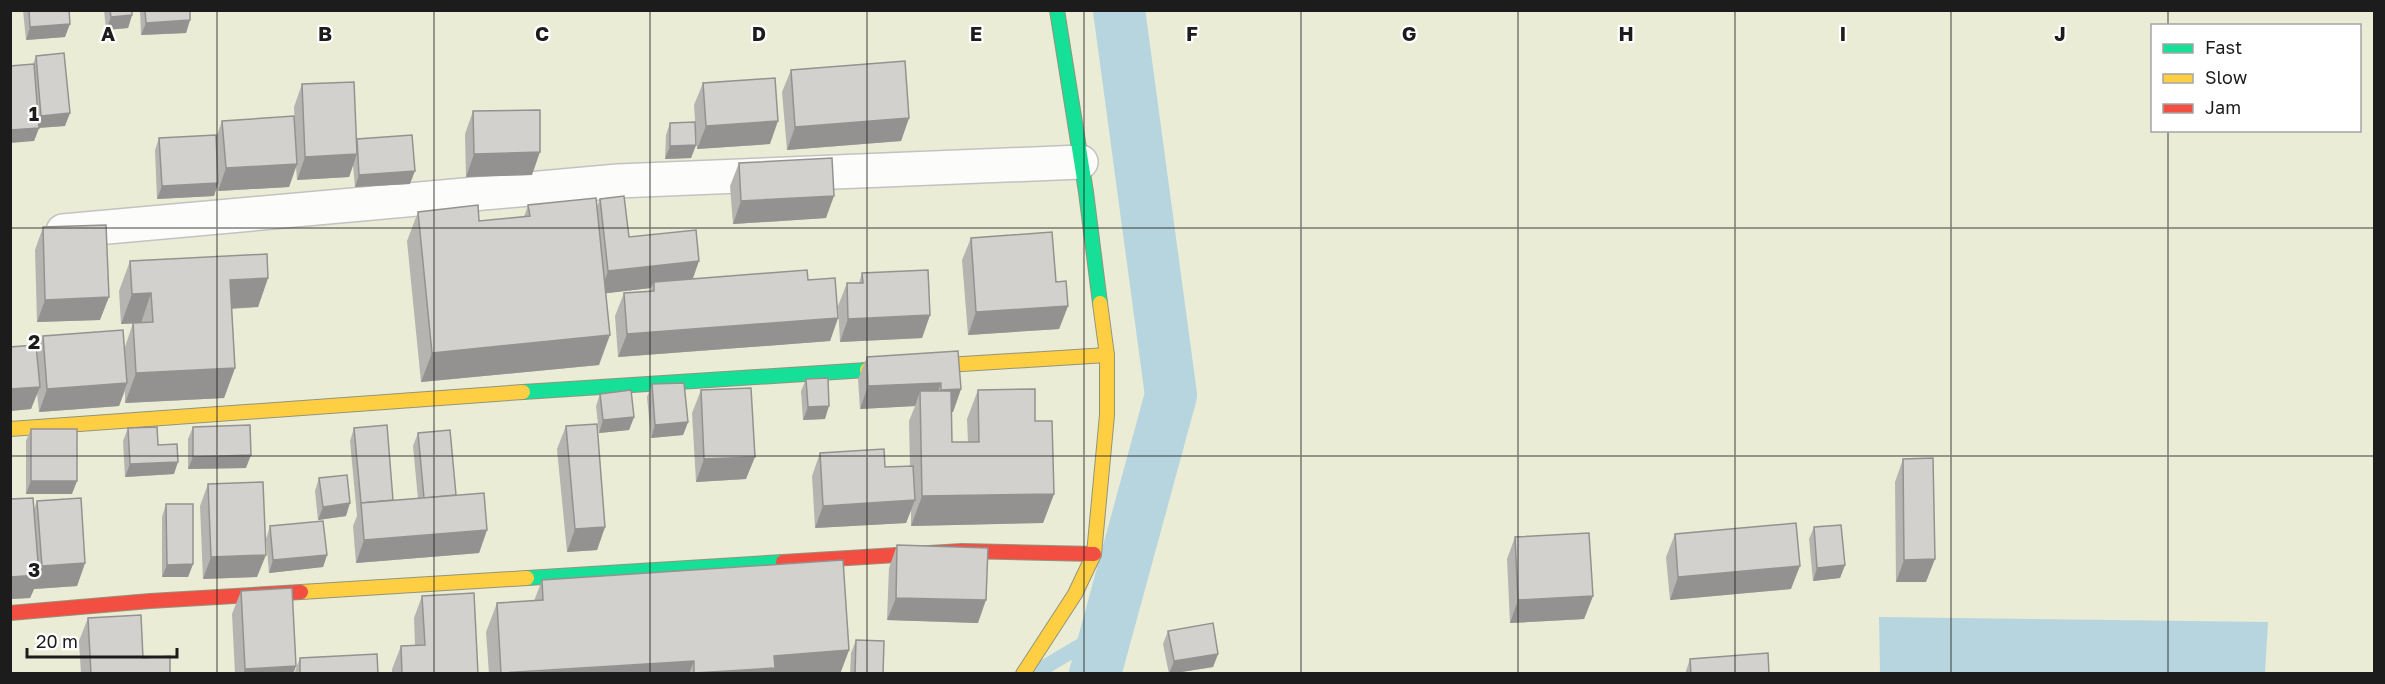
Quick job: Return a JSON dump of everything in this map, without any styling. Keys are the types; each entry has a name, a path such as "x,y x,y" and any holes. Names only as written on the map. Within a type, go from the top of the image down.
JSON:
{"street":[{"path":"1023,674 1075,594 1094,554 1107,415 1107,355 1081,162 1057,10"},
{"path":"52,232 618,181 1081,162"},
{"path":"10,429 508,393 1107,355"},
{"path":"10,613 150,601 962,551 1094,554"}],"green space":[{"path":"11,11 2374,11 2374,673 11,673"}],"water":[{"path":"1879,617 2268,622 2265,673 1880,673"}],"building":[{"path":"29,10 69,10 70,24 30,27"},
{"path":"110,10 132,10 132,15 111,17"},
{"path":"145,10 190,10 190,20 146,23"},
{"path":"64,53 70,113 41,116 36,56"},
{"path":"905,61 909,118 795,127 791,70"},
{"path":"34,64 39,128 10,130 10,66"},
{"path":"775,78 778,121 706,126 703,83"},
{"path":"354,82 357,154 305,157 302,84"},
{"path":"540,110 540,152 474,154 473,111"},
{"path":"294,116 297,164 226,168 222,121"},
{"path":"695,122 696,145 670,146 670,123"},
{"path":"216,135 218,183 162,186 159,138"},
{"path":"412,135 415,171 359,175 357,139"},
{"path":"832,158 834,196 741,201 739,163"},
{"path":"624,196 629,237 696,230 699,261 608,271 600,199"},
{"path":"596,198 610,335 432,353 418,212 478,205 479,221 530,216 528,205"},
{"path":"106,225 109,297 45,300 43,227"},
{"path":"1052,232 1056,282 1066,281 1068,306 976,312 971,238"},
{"path":"267,254 268,278 230,280 235,368 136,373 133,323 153,322 151,293 132,294 130,261"},
{"path":"807,270 808,280 835,278 838,318 627,334 624,293 654,291 654,282"},
{"path":"928,270 930,315 848,319 847,283 863,283 862,273"},
{"path":"123,330 127,383 47,389 43,336"},
{"path":"36,345 40,387 10,389 10,347"},
{"path":"958,351 961,389 941,390 941,383 868,386 867,357"},
{"path":"828,378 829,406 808,407 806,379"},
{"path":"684,383 688,422 655,425 652,384"},
{"path":"751,388 755,457 704,459 701,390"},
{"path":"1035,389 1035,421 1052,421 1054,494 922,496 920,391 951,391 952,442 979,442 978,390"},
{"path":"631,390 634,417 603,420 600,394"},
{"path":"597,424 605,527 575,529 566,426"},
{"path":"250,425 251,455 193,457 193,427"},
{"path":"387,425 393,500 361,503 354,428"},
{"path":"157,427 158,445 177,444 178,462 130,464 128,428"},
{"path":"31,429 77,429 77,481 31,481"},
{"path":"450,430 456,495 424,498 418,433"},
{"path":"884,449 885,467 913,466 915,500 823,506 820,453"},
{"path":"1933,458 1935,559 1904,560 1903,459"},
{"path":"347,475 350,503 323,507 319,478"},
{"path":"263,482 266,555 211,557 208,484"},
{"path":"484,493 487,530 364,540 361,503"},
{"path":"33,498 39,575 10,577 10,499"},
{"path":"81,498 85,563 42,566 37,501"},
{"path":"166,504 193,504 193,564 167,565"},
{"path":"323,521 327,555 273,560 270,526"},
{"path":"1796,523 1800,566 1678,577 1675,534"},
{"path":"1841,525 1845,565 1817,568 1814,527"},
{"path":"1589,533 1593,596 1518,600 1515,537"},
{"path":"897,545 988,548 986,600 896,598"},
{"path":"843,560 849,650 774,656 775,668 694,673 694,661 501,673 497,603 543,600 542,580"},
{"path":"292,588 296,666 245,669 241,591"},
{"path":"474,593 478,674 402,674 401,646 425,645 422,596"},
{"path":"141,615 143,658 170,656 170,674 91,674 88,618"},
{"path":"1213,623 1218,654 1174,661 1168,631"},
{"path":"856,640 884,641 883,674 855,674"},
{"path":"1768,653 1769,674 1691,674 1690,659"},
{"path":"377,654 378,674 300,674 300,658"}],"waterway":[{"path":"1095,674 1171,395 1119,10"},
{"path":"1033,674 1107,630"}],"traffic: fast":[{"path":"1057,10 1086,192 1100,303"},
{"path":"523,392 867,370"},
{"path":"527,578 783,562"}],"traffic: slow":[{"path":"1023,674 1075,594 1094,554 1107,415 1107,355 1100,303"},
{"path":"867,370 1107,355"},
{"path":"10,429 523,392"},
{"path":"301,592 527,578"}],"traffic: jam":[{"path":"783,562 962,551 1094,554"},
{"path":"10,613 150,601 301,592"}]}
